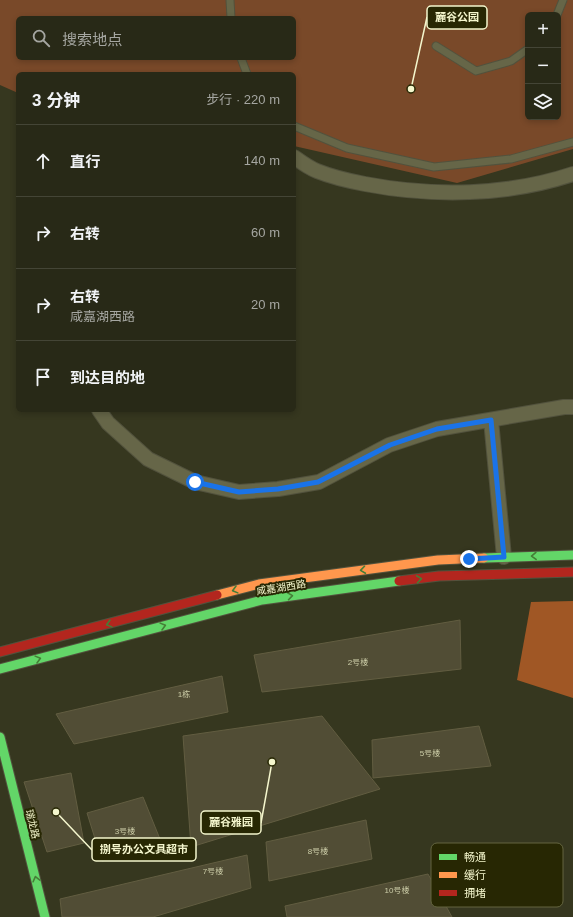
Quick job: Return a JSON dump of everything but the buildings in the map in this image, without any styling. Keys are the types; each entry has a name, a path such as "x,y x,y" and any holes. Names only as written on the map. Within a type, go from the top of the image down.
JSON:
{"main road":[{"name":"咸嘉湖西路","path":"0,652 258,584 438,560 573,555"},
{"name":"咸嘉湖西路","path":"0,669 262,600 439,576 573,572"},
{"name":"瑞龙路","path":"0,737 45,917"}],"street":[{"path":"296,158 316,171 348,180 392,189 421,191 468,192 506,189 549,182 573,174"},
{"path":"100,412 108,423 148,458 195,482 239,492 278,489 318,482 390,445 437,429 573,407"},
{"path":"491,420 504,557"}],"lane":[{"path":"230,0 231,16"},
{"path":"558,12 563,0"},
{"path":"436,46 476,71 511,62 525,51"},
{"path":"242,60 246,72"},
{"path":"296,127 347,148 434,167 511,159 573,142"}],"shaded area":[{"path":"0,0 573,0 573,149 457,183 296,146 296,72 16,72 16,92 0,85"},
{"path":"573,601 573,698 517,680 531,602"}],"traffic: fast":[{"path":"484,558 573,555"},
{"path":"0,669 262,600 399,581"},
{"path":"0,737 45,917"}],"traffic: slow":[{"path":"217,595 259,584 438,560 484,558"}],"traffic: jam":[{"path":"399,581 439,576 573,572"},
{"path":"0,652 217,595"}],"place":[{"name":"麓谷公园","path":"411,89"},
{"name":"麓谷雅园","path":"272,762"},
{"name":"捌号办公文具超市","path":"56,812"}],"route":[{"path":"195,482 239,492 278,489 318,482 390,445 437,429 491,420 504,557 469,559"}]}
